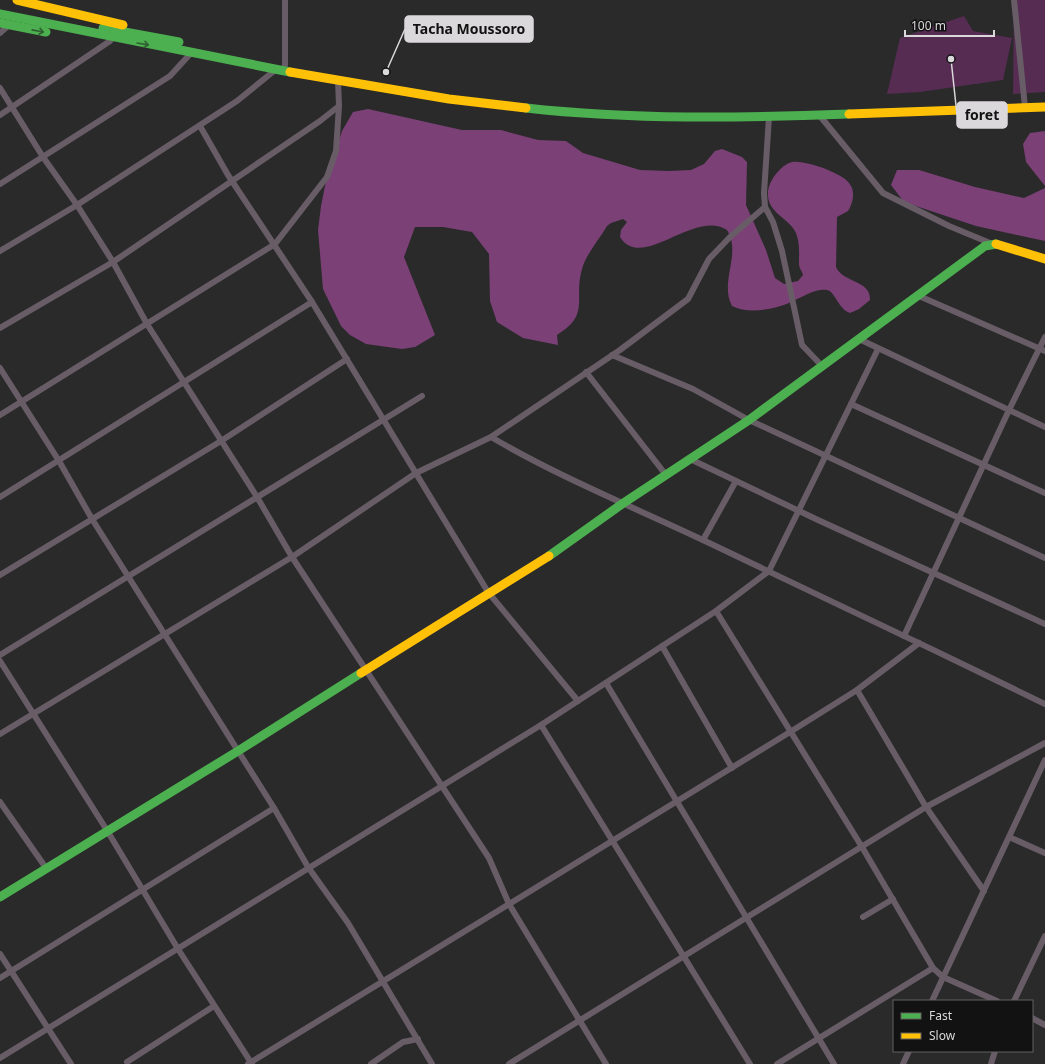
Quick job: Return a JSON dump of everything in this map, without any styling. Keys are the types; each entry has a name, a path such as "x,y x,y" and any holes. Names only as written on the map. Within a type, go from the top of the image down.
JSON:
{"main road":[{"path":"17,0 108,20 136,29 153,37"},
{"path":"0,6 78,27 114,40"},
{"path":"0,14 78,27 153,37 285,65 313,75"},
{"path":"5,24 79,39 114,40 191,52 275,70 313,75 449,99 546,110 660,117 769,117 1045,107"},
{"path":"0,896 108,832 488,592 560,549 622,504 749,420 990,243 1013,248 1045,259"}],"street":[{"path":"285,0 285,65"},
{"path":"1014,0 1024,107"},
{"path":"0,33 5,24"},
{"path":"0,116 114,40"},
{"path":"0,184 170,76 191,52"},
{"path":"0,251 77,205 200,126 237,101 275,70"},
{"path":"0,415 275,244 327,177 336,150 340,106 338,80"},
{"path":"0,88 43,157 77,205 113,262 147,324 257,497 292,557 489,858 509,904 606,1064"},
{"path":"0,328 113,262 234,182 340,106"},
{"path":"820,116 883,193 949,226 990,243"},
{"path":"769,117 764,192 765,206 775,227 782,251 802,345 822,366"},
{"path":"200,126 234,182 312,302 488,592 578,701"},
{"path":"0,734 166,635 292,557 416,473 491,437 612,355 688,299 709,259 731,236 765,206"},
{"path":"919,296 1042,350"},
{"path":"0,497 312,302"},
{"path":"904,636 1009,410 1042,350 1045,337"},
{"path":"858,339 1045,427"},
{"path":"0,1058 308,867 541,725 716,611 768,571 878,349"},
{"path":"612,355 693,389 749,420 1045,558"},
{"path":"0,575 221,441 347,360"},
{"path":"0,368 59,461 92,519 274,808 308,867 348,923 432,1064"},
{"path":"586,372 666,475"},
{"path":"0,655 422,396"},
{"path":"851,404 1045,493"},
{"path":"491,437 622,504 703,540 1045,704"},
{"path":"690,459 932,573 1045,624"},
{"path":"703,540 736,481"},
{"path":"716,611 862,847 933,968 943,977 995,1000"},
{"path":"0,660 250,1063 857,690 919,643"},
{"path":"662,646 732,768"},
{"path":"606,683 834,1064"},
{"path":"857,690 926,807 984,891"},
{"path":"541,725 750,1064"},
{"path":"509,1064 926,807 1045,743"},
{"path":"932,1000 1045,760"},
{"path":"0,802 46,868"},
{"path":"0,978 12,972 274,808"},
{"path":"1009,838 1045,853"},
{"path":"863,917 892,899"},
{"path":"1014,1000 1045,936"},
{"path":"0,954 71,1064"},
{"path":"777,1064 933,968"},
{"path":"127,1062 214,1006"},
{"path":"1033,1019 1045,1025"},
{"path":"371,1064 403,1042 418,1039"},
{"path":"903,1064 909,1052"},
{"path":"991,1064 995,1052"}],"shaded area":[{"path":"1014,0 1045,0 1045,92 1013,94"},
{"path":"964,16 973,31 1012,38 1003,80 920,92 887,94 900,38"},
{"path":"368,109 462,130 501,130 538,140 566,141 583,153 640,170 691,170 704,164 715,151 722,149 742,157 747,162 746,205 766,250 775,278 784,284 798,281 803,275 799,265 799,248 796,233 793,228 775,211 769,201 768,190 772,180 783,167 792,162 814,165 831,171 849,183 853,193 848,211 837,217 836,267 844,276 862,285 869,293 870,300 859,309 850,313 842,308 830,291 819,290 781,306 764,310 739,309 732,306 729,297 728,287 732,248 731,239 727,230 714,226 699,227 655,245 641,248 630,246 620,237 621,230 627,222 623,219 607,226 586,258 580,280 579,306 577,313 574,320 557,335 558,345 523,338 497,322 490,301 489,254 472,232 443,227 415,227 404,257 435,335 415,347 402,349 366,344 350,335 341,326 323,289 318,230 325,186 342,131 353,112"},
{"path":"1045,131 1045,186 1026,162 1023,144 1030,133"},
{"path":"897,170 919,170 975,187 1024,198 1045,188 1045,241 976,226 904,202 891,185"}],"traffic: fast":[{"path":"0,14 290,72"},
{"path":"0,23 46,32"},
{"path":"103,28 179,42"},
{"path":"526,108 606,115 687,117 849,114"},
{"path":"549,556 622,504 749,420 985,246 996,244"},
{"path":"0,897 238,751 361,673"}],"traffic: slow":[{"path":"17,0 123,25"},
{"path":"290,72 449,99 526,108"},
{"path":"849,114 1045,107"},
{"path":"996,244 1045,259"},
{"path":"361,673 549,556"}],"place":[{"name":"foret","path":"951,59"},
{"name":"Tacha Moussoro","path":"386,72"}]}
